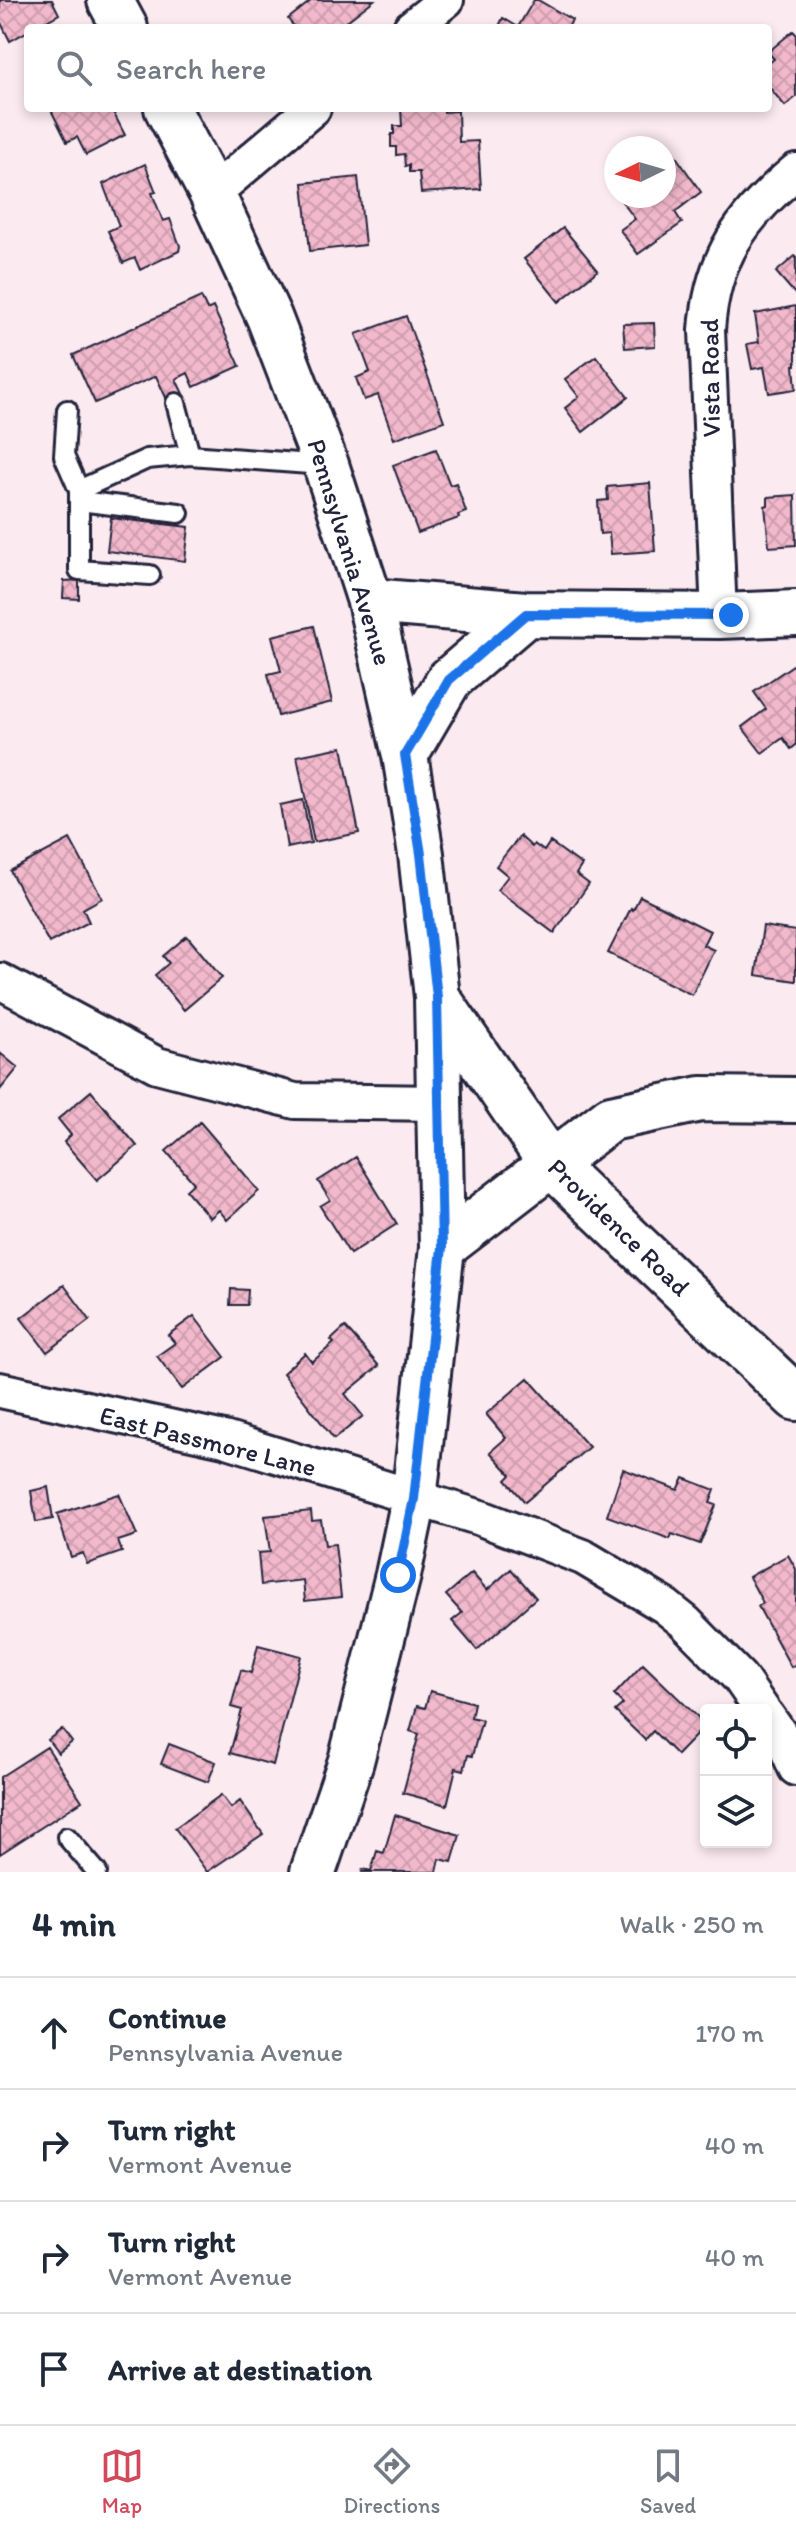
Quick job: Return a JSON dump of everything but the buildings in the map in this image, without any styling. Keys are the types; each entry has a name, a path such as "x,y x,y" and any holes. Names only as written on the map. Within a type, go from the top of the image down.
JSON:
{"street":[{"path":"110,0 123,24"},
{"path":"416,24 446,0"},
{"name":"Pennsylvania Avenue","path":"169,112 212,194 269,317 326,465 370,601 405,755 421,854 437,997 442,1248 414,1499 351,1761 313,1872"},
{"path":"212,194 308,112"},
{"name":"Vista Road","path":"719,616 707,330 709,302 719,265 741,227 760,201 796,171"},
{"path":"370,601 526,614 719,616 796,613"},
{"path":"405,755 449,680 526,614"},
{"path":"0,981 157,1065 295,1101 441,1103"},
{"name":"Providence Road","path":"437,997 552,1165 796,1398"},
{"path":"442,1248 611,1118 701,1099 796,1100"},
{"name":"East Passmore Lane","path":"0,1390 224,1439 481,1518 583,1557 665,1606 685,1622 740,1678 758,1704"},
{"path":"772,1723 796,1768"}],"lane":[{"path":"176,403 190,455"},
{"path":"67,410 64,456 79,496 79,570 150,575"},
{"path":"79,496 147,459 190,455 326,465"},
{"path":"79,496 179,513"},
{"path":"67,1837 97,1872"}],"route":[{"path":"398,1575 414,1499 442,1248 437,997 421,854 405,755 449,680 526,614 731,615"}]}
